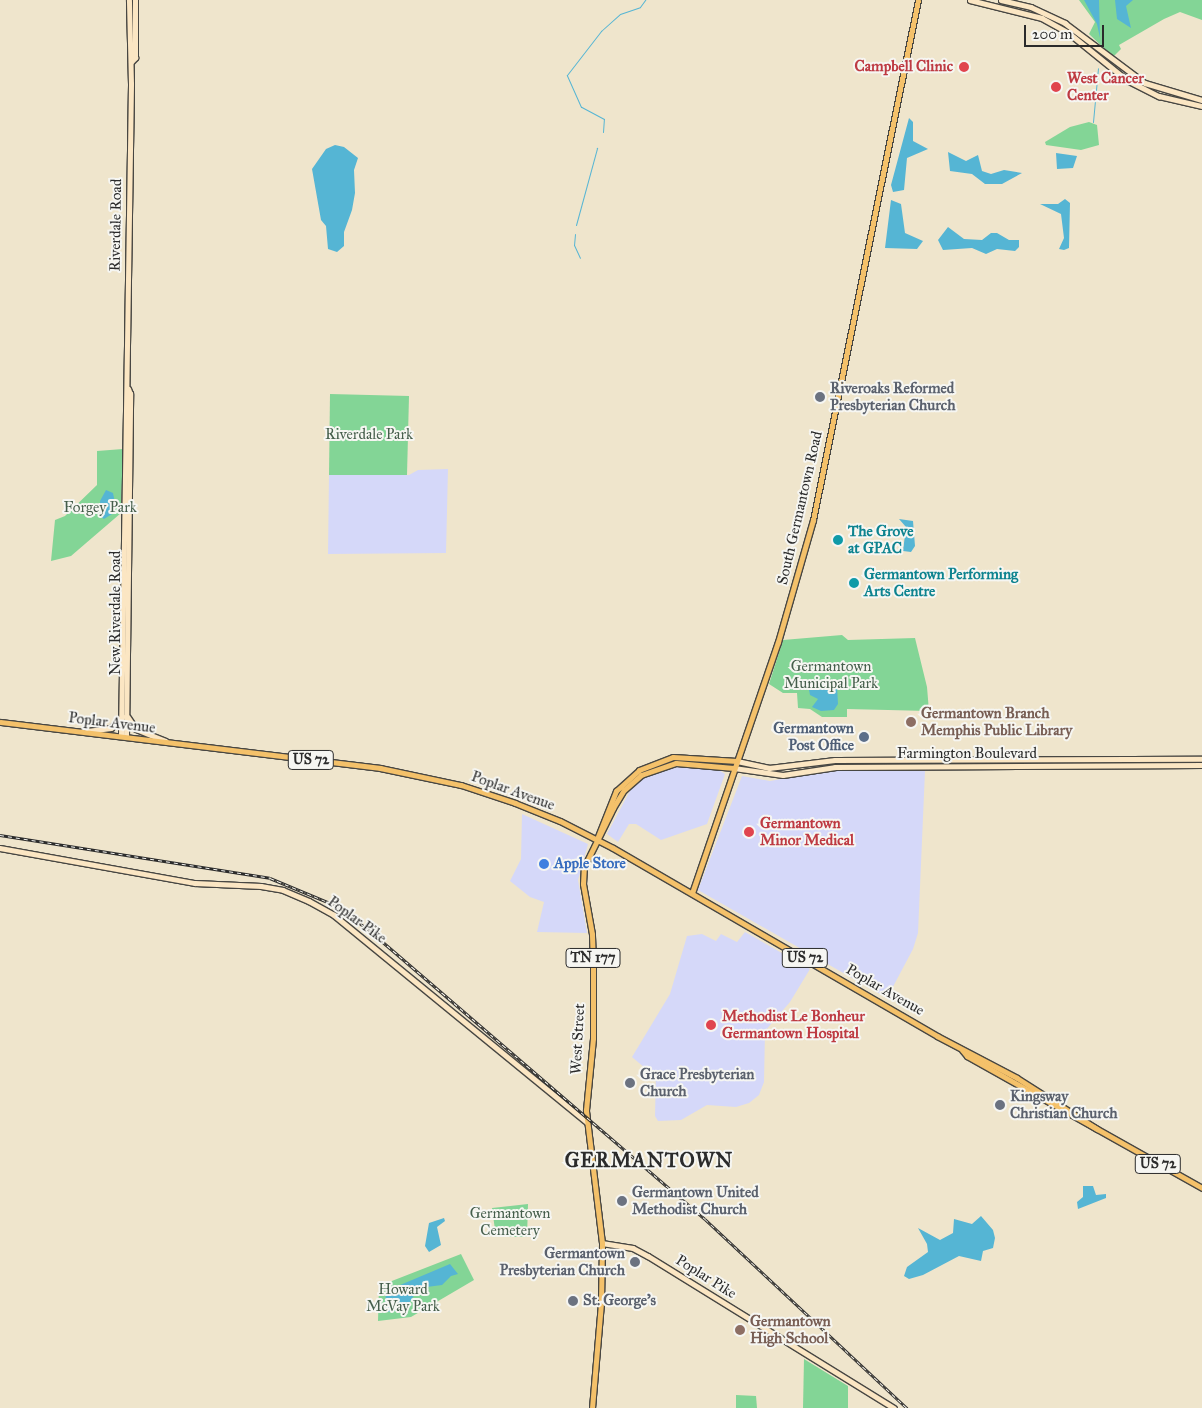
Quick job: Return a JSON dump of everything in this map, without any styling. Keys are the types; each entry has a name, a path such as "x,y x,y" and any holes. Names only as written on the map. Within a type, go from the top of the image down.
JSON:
{"main road":[{"name":"Riverdale Road","path":"129,0 128,58 131,62"},
{"name":"Riverdale Road","path":"127,489 131,62 134,58 135,0"},
{"name":"South Germantown Road","path":"692,893 788,612 813,520 918,0"},
{"path":"970,0 1042,18 1069,33 1127,80 1153,94 1202,106"},
{"path":"1001,0 1031,7 1065,23 1145,83 1202,100"},
{"name":"New Riverdale Road","path":"123,736 125,716 127,489"},
{"path":"81,732 111,728 125,716 136,729 170,742"},
{"name":"Poplar Avenue","path":"0,722 170,742 429,777 515,803 596,839 962,1049 1041,1092 1097,1128 1202,1188"},
{"path":"596,839 616,791 639,770 673,757 737,761"},
{"path":"877,759 877,766"},
{"name":"Farmington Boulevard","path":"734,768 773,775 812,770 849,760 1202,759"},
{"path":"849,760 851,764 867,766"},
{"name":"Farmington Boulevard","path":"737,761 758,767 784,768 835,763 867,766 1202,765"},
{"path":"596,839 624,790 649,771 676,763 734,768"},
{"name":"West Street","path":"596,839 582,878 592,934 593,1038 587,1122 602,1243"},
{"name":"Poplar Pike","path":"0,848 195,883 261,886 283,890 309,901 334,915 587,1122"},
{"name":"Poplar Pike","path":"602,1243 633,1248 648,1256 894,1408"},
{"name":"TN 177","path":"592,1408 601,1302 602,1243"}],"shaded area":[{"path":"448,469 446,553 328,554 329,475 409,475 418,470"},
{"path":"682,766 719,770 725,774 707,824 661,840 636,824 629,824 618,842 607,834 632,787 648,775"},
{"path":"833,770 925,771 918,933 913,949 887,998 698,890 742,776 770,781"},
{"path":"522,814 588,844 578,880 587,933 537,932 544,902 530,897 510,881 521,859"},
{"name":"Methodist Le Bonheur Germantown Hospital","path":"745,932 810,969 790,1002 765,1031 764,1082 759,1095 749,1103 736,1107 707,1105 681,1120 658,1121 655,1116 656,1071 645,1068 632,1057 670,994 687,936 702,934 716,941 721,934 737,942"}],"green space":[{"path":"1079,0 1202,0 1202,20 1180,12 1119,45 1121,49 1113,57 1089,34 1095,22"},
{"path":"1089,122 1097,125 1099,145 1081,150 1046,145 1045,142 1070,127"},
{"name":"Riverdale Park","path":"330,394 409,396 407,475 329,475"},
{"name":"Forgey Park","path":"123,449 121,513 71,556 51,561 55,520 65,516 97,485 97,451"},
{"name":"Germantown Municipal Park","path":"842,635 848,640 915,638 927,687 929,711 847,709 847,717 822,717 810,709 798,708 797,693 783,693 769,684 783,640"},
{"name":"Germantown Cemetery","path":"528,1204 527,1237 496,1237 492,1208"},
{"name":"Howard McVay Park","path":"461,1254 474,1280 411,1317 378,1321 379,1286"},
{"path":"804,1359 848,1386 848,1408 803,1408"},
{"path":"736,1395 756,1396 757,1408 736,1408"}],"water":[{"path":"1084,0 1099,0 1100,38 1097,24"},
{"path":"1115,0 1133,0 1126,6 1131,28 1117,19"},
{"path":"909,118 913,122 913,141 928,149 907,158 904,190 893,192 891,185"},
{"path":"335,145 344,147 358,158 354,170 355,193 352,210 344,232 344,246 337,252 328,249 326,226 321,220 312,169 326,149"},
{"path":"948,152 966,161 978,155 982,171 991,174 1004,170 1022,173 1002,184 985,184 972,174 950,171"},
{"path":"1056,153 1077,156 1073,168 1057,169"},
{"path":"1065,199 1070,203 1069,248 1064,250 1059,249 1064,238 1061,214 1040,204 1058,204"},
{"path":"891,200 901,204 905,233 923,241 917,249 885,248"},
{"path":"948,227 964,239 982,240 991,233 997,233 1009,240 1019,240 1019,247 1015,251 997,249 986,254 972,248 943,250 938,240"},
{"path":"106,490 113,493 115,503 112,514 104,519 101,517 100,501"},
{"path":"899,519 913,521 915,546 911,552 903,551 906,527"},
{"path":"819,683 837,686 838,704 834,710 821,711 812,707 818,699 810,695 808,685"},
{"path":"1083,1186 1093,1186 1096,1195 1106,1194 1106,1198 1078,1209 1077,1202 1083,1197"},
{"path":"981,1216 993,1230 995,1238 993,1248 983,1251 981,1261 959,1256 923,1275 909,1279 904,1276 907,1267 928,1252 927,1244 918,1228 940,1240 953,1233 954,1219 972,1224"},
{"path":"444,1218 445,1221 437,1227 441,1245 429,1252 425,1246 429,1223"},
{"path":"450,1264 458,1274 451,1276 442,1285 419,1288 405,1309 388,1312 385,1309 386,1291"}],"waterway":[{"path":"603,132 604,119 581,107 567,75 601,31 620,14 640,7 645,0"},
{"path":"1093,122 1098,68"},
{"path":"576,225 597,148"},
{"path":"575,234 574,245 580,258"}],"railway":[{"path":"0,835 270,878 335,905 369,930 705,1219 907,1408"}],"place":[{"name":"Campbell Clinic","path":"964,67"},
{"name":"West Cancer Center","path":"1056,87"},
{"name":"Riveroaks Reformed Presbyterian Church","path":"820,397"},
{"name":"The Grove at GPAC","path":"838,540"},
{"name":"Germantown Performing Arts Centre","path":"854,583"},
{"name":"Germantown Branch Memphis Public Library","path":"911,722"},
{"name":"Germantown Post Office","path":"864,737"},
{"name":"Germantown Minor Medical","path":"749,832"},
{"name":"Apple Store","path":"544,864"},
{"name":"Methodist Le Bonheur Germantown Hospital","path":"711,1025"},
{"name":"Grace Presbyterian Church","path":"630,1083"},
{"name":"Kingsway Christian Church","path":"1000,1105"},
{"name":"Germantown United Methodist Church","path":"622,1201"},
{"name":"Germantown Presbyterian Church","path":"635,1262"},
{"name":"St. George's","path":"573,1301"},
{"name":"Germantown High School","path":"740,1330"}],"district":[{"name":"GERMANTOWN","path":"649,1160"}]}
